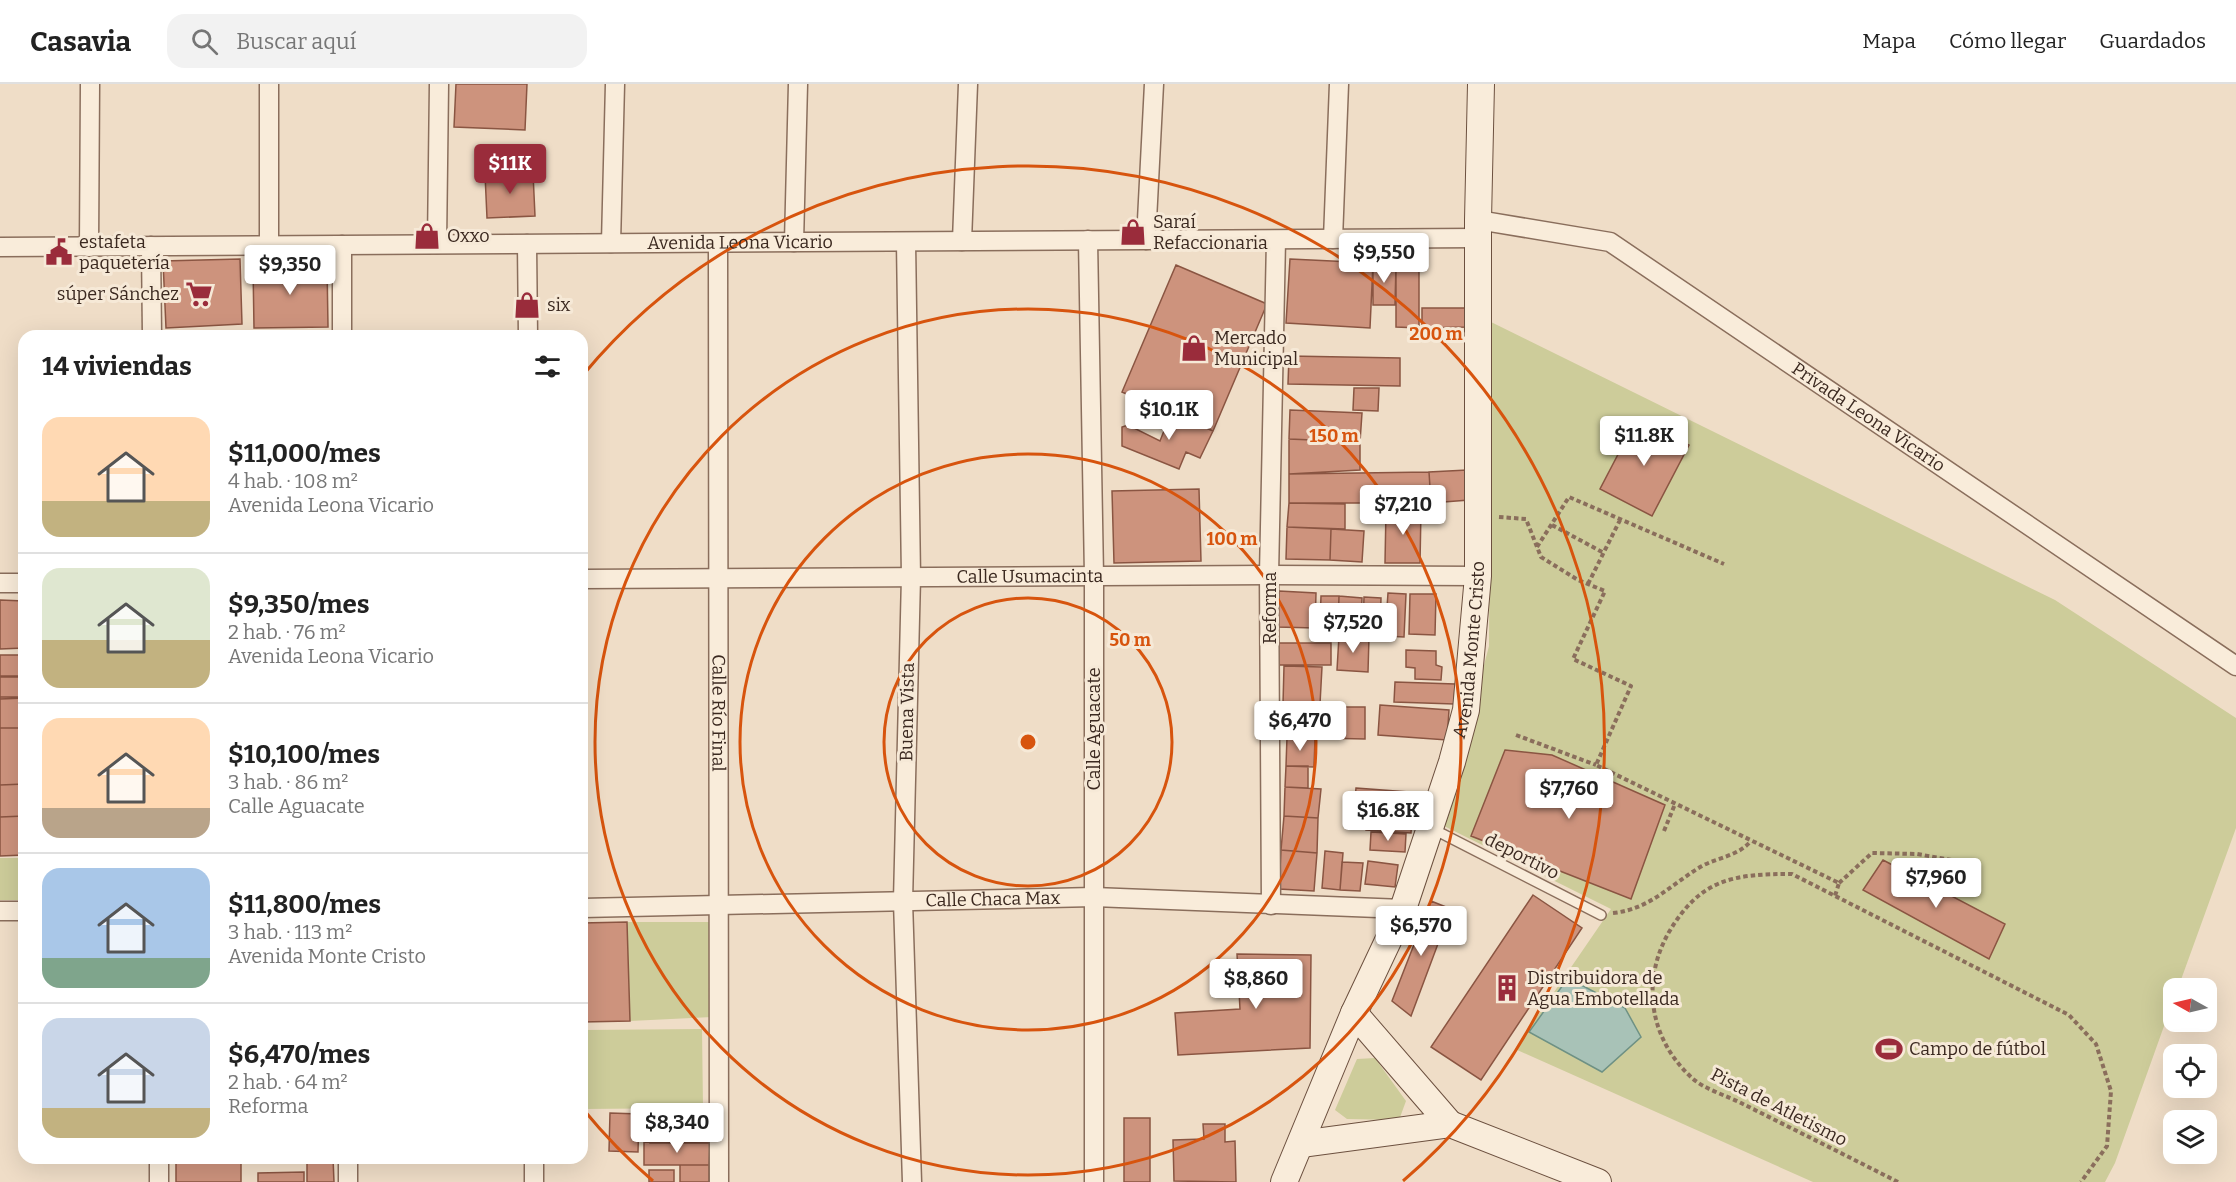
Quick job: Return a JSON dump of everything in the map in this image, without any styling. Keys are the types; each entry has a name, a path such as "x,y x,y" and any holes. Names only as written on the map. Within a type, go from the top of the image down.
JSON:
{"main road":[{"name":"Avenida Monte Cristo","path":"1284,1182 1354,1013 1403,909 1452,762 1466,710 1478,576 1478,229 1481,84"},
{"path":"1354,1013 1450,1124 1598,1182"},
{"path":"1301,1144 1450,1124"}],"street":[{"path":"89,247 90,84"},
{"path":"269,84 269,245"},
{"path":"437,244 439,84"},
{"path":"611,243 615,84"},
{"path":"794,242 798,84"},
{"path":"962,241 968,84"},
{"path":"1146,240 1154,84"},
{"path":"1333,239 1339,84"},
{"name":"Avenida Leona Vicario","path":"0,247 1276,240 1333,239 1478,229"},
{"name":"Privada Leona Vicario","path":"1478,229 1610,242 2236,666"},
{"name":"Calle Aguacate","path":"1088,240 1094,576 1094,1182"},
{"name":"Reforma","path":"1271,905 1269,575 1276,240"},
{"name":"Buena Vista","path":"906,242 910,577 903,901 912,1182"},
{"name":"Calle Río Final","path":"718,243 719,1182"},
{"path":"527,244 528,330"},
{"path":"342,245 342,330"},
{"path":"151,246 152,330"},
{"name":"Calle Usumacinta","path":"588,579 1478,576"},
{"path":"0,583 18,583"},
{"name":"Calle Chaca Max","path":"588,909 1094,897 1403,909"},
{"path":"0,911 18,911"},
{"path":"159,1164 159,1182"},
{"path":"348,1164 348,1182"},
{"path":"534,1164 534,1182"}],"lane":[{"name":"deportivo","path":"1429,827 1600,915"}],"path":[{"path":"1537,548 1569,497 1724,564"},
{"path":"1478,515 1526,519 1540,557 1605,591 1573,659 1631,686 1596,765"},
{"path":"1588,584 1620,520"},
{"path":"1552,525 1604,552"},
{"path":"1516,735 1596,765 1839,883"},
{"path":"1664,831 1675,804"},
{"path":"1600,915 1626,912 1656,900 1703,866 1743,850 1751,841"},
{"path":"1835,896 1839,883 1872,853 1917,854 1964,862"},
{"name":"Pista de Atletismo","path":"1898,1182 1691,1078 1664,1042 1654,1014 1651,989 1658,952 1677,919 1699,894 1717,884 1751,874 1792,874 2069,1015 2096,1044 2111,1091 2107,1146 2081,1182"}],"shaded area":[{"path":"1491,322 2055,600 2236,718 2236,828 2182,978 2163,978 2163,1029 2115,1163 2105,1182 1813,1182 1515,1049 1611,909 1442,825 1489,646"},
{"path":"0,858 18,858 18,900 0,900"},
{"path":"627,922 710,922 712,1017 630,1021"},
{"path":"1568,978 1625,1008 1641,1037 1602,1072 1529,1032"},
{"path":"702,1029 703,1108 588,1109 588,1030"},
{"path":"1375,1058 1406,1101 1399,1120 1347,1119 1335,1110 1357,1059"}],"building":[{"path":"456,84 527,84 525,130 454,127"},
{"path":"533,173 535,216 487,218 485,174"},
{"path":"240,259 242,324 166,328 163,261"},
{"path":"1290,259 1373,263 1370,328 1286,323"},
{"path":"1373,263 1396,264 1395,305 1373,305"},
{"path":"1396,264 1419,264 1419,328 1396,327"},
{"path":"327,265 328,327 254,328 253,266"},
{"name":"Mercado Municipal","path":"1176,265 1267,304 1213,431 1122,392"},
{"path":"1422,308 1467,308 1467,327 1422,328"},
{"path":"1289,356 1400,358 1400,386 1288,384"},
{"path":"1354,388 1379,388 1378,411 1353,410"},
{"path":"1290,410 1362,413 1360,442 1289,439"},
{"path":"1171,413 1213,431 1200,458 1186,452 1179,469 1122,446 1122,427 1128,425 1160,441"},
{"path":"1637,418 1689,445 1652,516 1600,489"},
{"path":"1289,439 1360,442 1360,470 1289,474"},
{"path":"1467,470 1469,500 1431,503 1429,472"},
{"path":"1429,472 1431,503 1289,503 1289,474"},
{"path":"1199,489 1201,561 1114,563 1112,491"},
{"path":"1289,503 1345,504 1345,529 1287,527"},
{"path":"1386,510 1421,510 1420,563 1385,563"},
{"path":"1287,527 1331,529 1330,560 1286,559"},
{"path":"1331,529 1364,531 1362,562 1330,560"},
{"path":"1279,591 1316,593 1315,628 1277,627"},
{"path":"1388,593 1406,594 1404,637 1385,636"},
{"path":"1410,594 1436,594 1435,635 1409,634"},
{"path":"1321,596 1339,596 1338,625 1320,624"},
{"path":"1339,596 1362,598 1361,625 1338,625"},
{"path":"1364,597 1381,598 1380,628 1363,628"},
{"path":"0,600 18,601 18,648 0,649"},
{"path":"1339,636 1369,637 1368,672 1337,670"},
{"path":"1275,643 1331,643 1331,665 1275,665"},
{"path":"1406,650 1436,651 1436,665 1442,667 1441,680 1415,679 1415,668 1406,667"},
{"path":"0,655 18,655 18,676 0,676"},
{"path":"1284,666 1322,667 1320,704 1283,704"},
{"path":"0,677 18,677 18,698 0,699"},
{"path":"1395,682 1455,684 1454,704 1394,702"},
{"path":"0,697 18,697 18,728 0,728"},
{"path":"1283,704 1316,704 1315,739 1283,738"},
{"path":"1380,705 1449,710 1447,740 1378,735"},
{"path":"1320,707 1365,707 1365,739 1320,738"},
{"path":"0,728 18,728 18,784 0,785"},
{"path":"1287,737 1315,739 1314,767 1286,766"},
{"path":"1505,750 1552,755 1665,805 1631,899 1471,836"},
{"path":"1286,766 1308,766 1308,788 1285,787"},
{"path":"18,784 18,816 0,817 0,785"},
{"path":"1285,787 1321,789 1318,818 1284,816"},
{"path":"1356,788 1422,793 1420,814 1354,809"},
{"path":"1367,811 1412,815 1411,833 1366,830"},
{"path":"18,816 18,855 0,856 0,817"},
{"path":"1284,816 1318,818 1317,853 1281,850"},
{"path":"1371,832 1406,834 1405,852 1370,850"},
{"path":"1281,850 1317,853 1314,891 1279,889"},
{"path":"1325,851 1343,853 1340,890 1322,888"},
{"path":"1883,860 2005,924 1989,959 1863,890"},
{"path":"1368,861 1398,865 1395,887 1365,884"},
{"path":"1342,862 1363,863 1360,891 1340,890"},
{"name":"Distribuidora de Agua Embotellada","path":"1533,895 1582,928 1481,1080 1431,1047"},
{"path":"1431,901 1451,909 1411,1016 1392,1001"},
{"path":"627,922 630,1021 588,1022 588,923"},
{"path":"1237,954 1311,955 1310,1048 1178,1055 1175,1013 1240,1009"},
{"path":"610,1113 639,1114 638,1152 609,1151"},
{"path":"650,1118 710,1118 710,1143 650,1143"},
{"path":"1124,1118 1150,1118 1150,1182 1124,1182"},
{"path":"1203,1124 1225,1124 1225,1142 1235,1141 1236,1182 1174,1181 1173,1140 1204,1139"},
{"path":"644,1142 710,1143 709,1165 644,1165"},
{"path":"176,1164 241,1164 241,1182 176,1182"},
{"path":"307,1164 333,1164 334,1182 307,1182"},
{"path":"680,1165 709,1165 709,1182 680,1182"},
{"path":"649,1170 674,1170 674,1182 649,1182"},
{"path":"304,1172 304,1182 258,1182 258,1173"}],"place":[{"name":"Saraí Refaccionaria","path":"1133,232"},
{"name":"Oxxo","path":"427,236"},
{"name":"estafeta paquetería","path":"59,252"},
{"name":"súper Sánchez","path":"199,294"},
{"name":"six","path":"527,305"},
{"name":"Mercado Municipal","path":"1194,348"},
{"name":"Distribuidora de Agua Embotellada","path":"1507,988"},
{"name":"Campo de fútbol","path":"1889,1049"}]}
